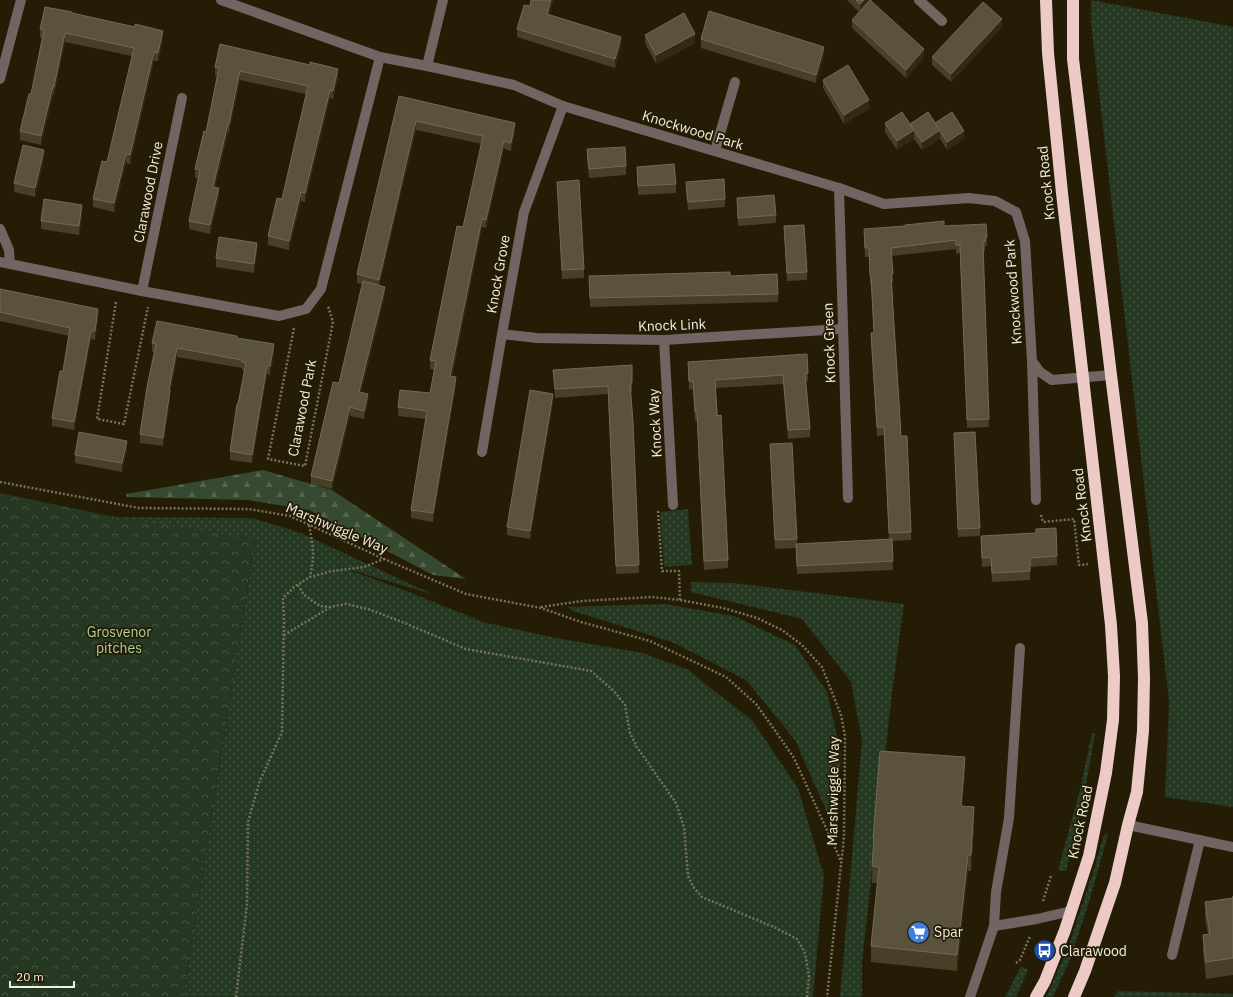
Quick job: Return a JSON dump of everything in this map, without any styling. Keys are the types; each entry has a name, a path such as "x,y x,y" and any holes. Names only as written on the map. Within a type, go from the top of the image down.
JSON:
{"highway":[{"name":"Knock Road","path":"1036,997 1045,981 1071,911 1089,856 1106,773 1113,713 1114,676 1111,625 1063,201 1048,53 1046,0"},
{"path":"1073,0 1073,59 1142,623 1144,678 1143,731 1137,792 1115,883 1085,970 1074,997"}],"street":[{"path":"0,79 21,0"},
{"name":"Knockwood Park","path":"221,0 380,57 514,85 563,106 839,188 884,204 968,198 995,201 1016,212 1025,241 1032,361 1036,500"},
{"path":"427,66 442,0"},
{"path":"919,0 942,21"},
{"path":"0,262 119,287 279,316 306,308 321,289 380,57"},
{"path":"715,151 735,82"},
{"name":"Clarawood Drive","path":"146,292 182,98"},
{"name":"Knock Grove","path":"482,452 524,212 563,106"},
{"name":"Knock Green","path":"839,188 848,498"},
{"path":"0,229 8,250 10,264"},
{"name":"Knock Link","path":"502,334 537,338 664,340 842,329"},
{"name":"Knock Way","path":"664,340 673,505"},
{"name":"Knockwood Park","path":"1032,361 1040,372 1052,380 1111,375"},
{"path":"970,997 994,926 996,892 1009,818 1020,648"},
{"path":"1128,825 1233,847"},
{"path":"1172,955 1200,840"},
{"path":"994,926 1071,911"}],"path":[{"path":"119,287 97,419 124,424 146,292"},
{"name":"Clarawood Park","path":"297,311 268,459 306,466 333,322 321,289"},
{"name":"Marshwiggle Way","path":"0,482 139,508 249,509 290,516 384,559 466,594 541,608 581,622 650,641 726,677 756,704 794,758 841,861"},
{"path":"1036,500 1043,522 1074,520 1079,565 1092,563"},
{"path":"673,505 658,506 662,571 679,571 680,600"},
{"path":"309,525 313,547 313,563 310,577"},
{"path":"236,997 247,904 248,822 259,783 282,732 283,598 294,587 310,577 332,570 364,567 384,559"},
{"path":"298,585 304,595 320,606 330,607 346,604 368,609 466,649 591,670 614,691 625,705 630,733 636,747 676,803 684,827 688,876 694,888 702,897 776,928 797,939 805,953 810,976 807,997"},
{"name":"Marshwiggle Way","path":"541,608 582,601 652,597 680,600 723,608 757,618 782,630 802,645 822,667 841,715 845,736 844,837 827,997"},
{"path":"283,636 330,607"}],"green space":[{"path":"1091,0 1233,27 1233,807 1165,797 1169,702 1091,23"},
{"path":"263,470 332,490 466,579 433,575 309,510 248,500 127,497 126,494"},
{"name":"Grosvenor pitches","path":"0,493 115,517 255,539 183,997 0,997"},
{"path":"688,509 692,565 664,567 660,512"},
{"path":"115,517 252,518 301,533 434,595 335,565 404,590 483,622 556,638 643,653 689,670 752,720 798,788 824,876 813,997 183,997 255,540"},
{"path":"691,582 734,583 904,604 892,693 862,962 862,997 840,997 862,740 851,682 802,619 691,592"},
{"path":"664,604 734,616 795,645 827,692 841,753 837,825 833,826 795,740 746,680 672,642 573,611 567,607"},
{"path":"1092,733 1095,734 1081,813 1066,871 1058,870 1080,790"},
{"path":"1104,834 1108,835 1089,902 1069,962 1053,997 1046,997 1068,948"},
{"path":"1021,966 1028,970 1016,997 1005,997"},
{"path":"1118,991 1233,994 1233,997 1114,997"}],"building":[{"path":"531,0 551,0 547,14 621,37 615,59 517,29 524,5 530,6"},
{"path":"856,0 864,0 860,4"},
{"path":"870,0 924,49 906,70 852,20"},
{"path":"983,2 1002,19 951,74 932,57"},
{"path":"45,7 135,27 135,24 163,31 158,53 154,52 130,155 126,154 114,203 93,199 102,161 107,162 134,48 65,33 54,87 53,86 41,136 20,131 29,94 31,94 44,30 40,29"},
{"path":"709,11 824,47 816,75 701,39"},
{"path":"684,13 695,34 656,55 645,35"},
{"path":"220,44 310,65 310,62 338,69 333,91 330,90 305,193 301,192 289,241 268,236 277,198 282,199 308,86 240,71 229,124 213,187 219,188 210,225 189,221 200,170 195,169 204,131 206,132 219,68 215,67"},
{"path":"848,65 869,100 844,115 823,80"},
{"path":"399,96 515,123 511,143 504,141 486,220 482,219 450,376 456,377 433,513 411,510 427,411 398,407 400,390 430,393 436,361 430,360 457,226 463,227 483,136 416,121 379,280 357,274"},
{"path":"902,112 914,130 897,141 885,123"},
{"path":"928,112 940,130 922,142 910,124"},
{"path":"952,112 964,131 947,142 935,123"},
{"path":"23,145 44,150 35,188 14,183"},
{"path":"625,147 626,166 589,169 587,149"},
{"path":"674,164 676,184 638,186 637,167"},
{"path":"724,179 725,199 688,202 686,182"},
{"path":"579,180 584,269 562,270 557,182"},
{"path":"774,195 776,215 738,218 737,198"},
{"path":"44,199 82,205 79,226 41,221"},
{"path":"944,221 944,226 986,224 987,237 985,237 985,242 983,242 989,419 967,420 960,245 956,245 956,240 891,248 893,274 891,274 901,436 907,436 911,532 889,533 884,427 877,427 871,333 874,333 871,275 869,248 865,248 864,229"},
{"path":"804,225 807,272 787,273 784,226"},
{"path":"219,237 257,243 254,264 216,258"},
{"path":"730,272 730,276 777,274 778,294 590,298 589,276"},
{"path":"363,281 385,287 359,392 368,394 364,411 350,407 332,481 311,476 333,382 339,383"},
{"path":"0,289 98,309 95,331 91,331 74,422 52,418 60,371 63,371 70,328 0,312"},
{"path":"157,321 237,336 237,338 274,344 270,366 267,366 252,455 230,451 237,404 246,363 242,362 242,360 177,348 169,390 163,438 140,434 147,387 156,344 152,343"},
{"path":"807,354 808,373 805,373 810,429 788,430 783,375 715,380 717,416 721,415 728,560 704,561 697,412 695,412 693,381 689,381 688,362"},
{"path":"632,365 632,383 630,384 639,565 616,566 608,386 555,389 553,370"},
{"path":"530,390 553,394 530,531 507,527"},
{"path":"79,432 127,441 122,463 75,455"},
{"path":"975,432 980,528 958,529 954,433"},
{"path":"792,443 797,539 775,540 770,444"},
{"path":"1056,528 1057,556 1030,558 1030,571 992,573 991,557 982,558 981,536 1036,533 1036,529"},
{"path":"892,539 893,561 797,566 796,544"},
{"path":"880,751 965,757 961,806 974,807 971,855 968,855 957,955 871,946 879,867 872,866"},
{"path":"1233,898 1233,958 1206,962 1203,935 1210,934 1205,902"}],"place":[{"name":"Spar","path":"918,932"},
{"name":"Clarawood","path":"1045,951"}]}
